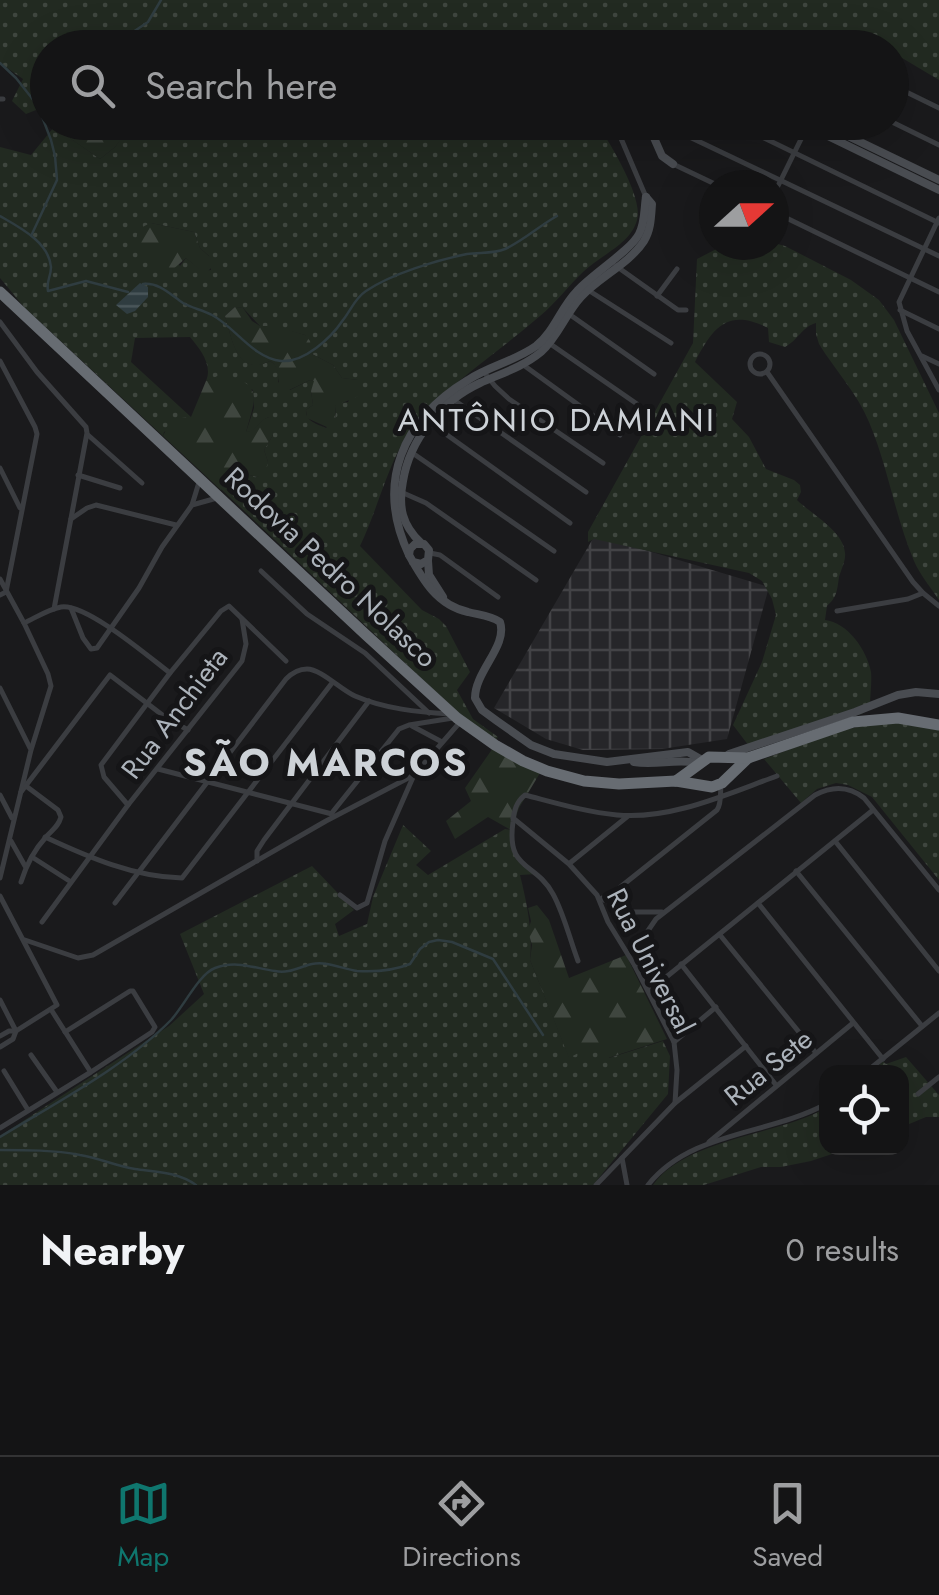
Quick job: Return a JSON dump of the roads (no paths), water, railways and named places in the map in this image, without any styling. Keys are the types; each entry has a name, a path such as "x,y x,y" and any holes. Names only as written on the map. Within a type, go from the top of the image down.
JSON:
{"highway":[{"name":"Rodovia Pedro Nolasco","path":"0,292 266,543 457,717 495,745 523,761 569,777 618,784 676,781 723,786"},
{"path":"676,781 708,757 748,758 864,720 898,718 939,725"},
{"path":"721,757 728,762 723,786"},
{"path":"723,786 748,758"},
{"path":"700,762 700,780 707,786"}],"street":[{"path":"909,93 939,108"},
{"path":"909,131 939,146"},
{"path":"622,140 652,204 645,239 580,287 549,343 520,361 449,392 403,448 396,468 394,516 411,558 432,591 449,605 494,618 502,626 502,636 476,685 474,698 482,710 544,750 578,758 625,761 688,752 700,762"},
{"path":"655,140 662,156 699,176"},
{"path":"696,140 760,170"},
{"path":"766,140 938,221 900,297 900,310 939,390"},
{"path":"786,170 798,140"},
{"path":"836,140 939,190"},
{"path":"856,140 939,180"},
{"path":"789,184 939,256"},
{"path":"789,219 939,292"},
{"path":"520,361 614,263"},
{"path":"614,263 678,310 686,310"},
{"path":"657,296 677,269"},
{"path":"588,290 670,344"},
{"path":"900,310 939,329"},
{"path":"566,311 654,374"},
{"path":"0,322 47,384 86,424 54,609"},
{"path":"549,343 637,404"},
{"path":"919,355 939,364"},
{"path":"754,356 767,356 771,364 767,372 759,375 752,370 750,362 754,356"},
{"path":"0,361 37,432 3,594"},
{"path":"520,361 620,435"},
{"path":"767,372 922,594 939,606"},
{"path":"449,605 429,575 427,546 406,526 397,491 426,420 486,375"},
{"path":"486,375 509,399 603,463"},
{"path":"454,400 586,492"},
{"path":"426,420 570,523"},
{"path":"87,433 142,483"},
{"path":"411,452 554,551"},
{"path":"0,468 22,511"},
{"path":"78,475 120,488"},
{"path":"71,608 83,638 91,649 99,647 192,505 200,479"},
{"path":"397,491 426,502 536,580"},
{"path":"192,505 220,498"},
{"path":"70,519 96,506 178,526"},
{"path":"411,558 412,546 421,543"},
{"path":"411,558 421,564 429,556 440,555 498,596"},
{"path":"261,571 307,614 365,653 429,713"},
{"path":"0,579 3,594 24,623 50,686 0,878"},
{"path":"837,611 908,600 922,594"},
{"path":"128,806 102,774 101,766 216,615 229,606 286,661"},
{"path":"24,623 54,609 71,608 112,628 170,673"},
{"name":"Rua Anchieta","path":"42,922 242,661 246,644 242,619"},
{"path":"115,903 286,678 298,670 314,670 369,701 457,717"},
{"path":"20,795 110,675 188,730"},
{"path":"45,838 90,858 180,879 332,683"},
{"path":"0,688 31,750"},
{"path":"721,757 898,694 939,694"},
{"path":"256,861 260,846 369,701"},
{"path":"326,821 395,734 410,725 457,717"},
{"path":"340,895 357,908 367,904 382,851 414,775 457,717"},
{"path":"410,725 442,742"},
{"path":"158,769 332,814"},
{"path":"24,940 78,958 100,952 326,821 414,775"},
{"path":"578,962 553,894 518,859 510,843 518,801 525,795 585,810 630,814 666,811 707,801 723,786 777,776"},
{"path":"21,882 32,857 61,820 58,810 26,786"},
{"path":"707,786 707,801"},
{"path":"604,900 712,816 719,808 723,786"},
{"path":"636,966 640,946 656,918 819,792 834,788 847,789 864,798 939,890"},
{"path":"0,794 14,820"},
{"path":"649,991 873,810"},
{"path":"570,864 630,814"},
{"name":"Rua Universal","path":"513,818 570,864 597,894 608,922 636,966 674,1042 676,1103"},
{"path":"9,838 26,867"},
{"path":"835,841 939,972"},
{"path":"32,857 72,882"},
{"path":"796,872 922,1026"},
{"path":"597,894 629,912 665,912"},
{"path":"0,896 57,1008 0,1036"},
{"path":"758,903 884,1059"},
{"path":"720,934 816,1053"},
{"path":"78,958 82,950"},
{"path":"681,964 776,1085"},
{"path":"0,1128 155,1027 130,991 65,1032"},
{"path":"0,1000 16,1031"},
{"path":"674,1042 716,1007"},
{"path":"52,1011 91,1072"},
{"path":"876,1065 939,1014"},
{"name":"Rua Sete","path":"709,1142 853,1024"},
{"path":"0,1047 16,1031"},
{"path":"596,1185 676,1103 746,1046"},
{"path":"31,1055 57,1092"},
{"path":"4,1071 28,1110"},
{"path":"918,1094 939,1078"},
{"path":"648,1185 665,1166 709,1142 819,1107"},
{"path":"622,1157 626,1185"}],"waterway":[{"path":"136,30 148,22 161,0"},
{"path":"0,63 30,96"},
{"path":"32,234 57,180 51,140"},
{"path":"0,216 32,236 45,250 51,267 48,291 86,281 128,292"},
{"path":"143,284 160,287 183,303 212,315 271,359 290,361 308,354 324,341 359,297 376,285 442,260 505,249 557,216"},
{"path":"0,1137 133,1053 171,1020 209,971 223,966 285,972 318,963 357,971 384,970 410,964 429,942 452,942 493,959 543,1035"},
{"path":"0,1150 80,1155 174,1175 196,1185"}],"district":[{"name":"ANTÔNIO DAMIANI","path":"557,420"},
{"name":"SÃO MARCOS","path":"326,763"}]}
